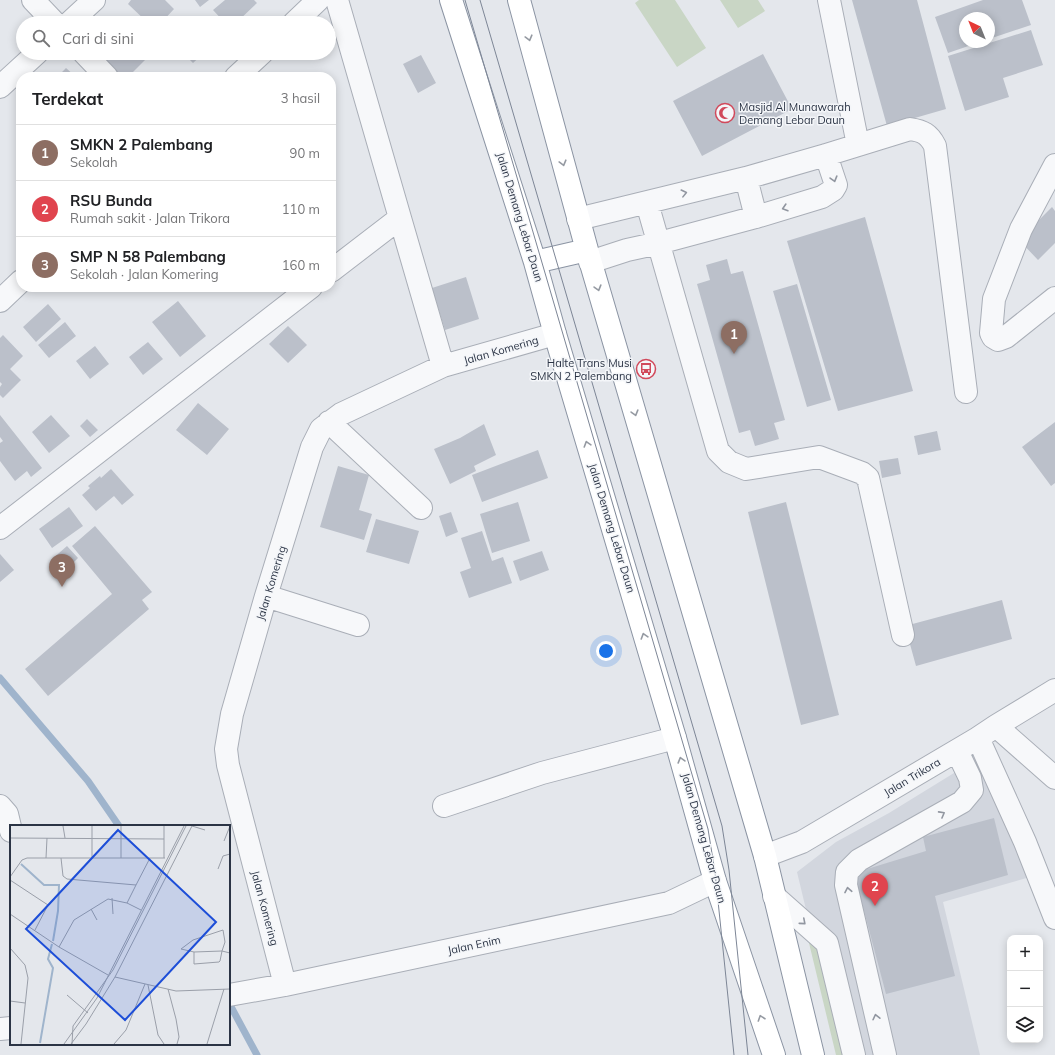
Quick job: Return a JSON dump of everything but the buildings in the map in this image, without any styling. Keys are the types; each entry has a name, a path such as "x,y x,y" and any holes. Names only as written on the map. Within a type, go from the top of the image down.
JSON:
{"highway":[{"name":"Jalan Demang Lebar Daun","path":"451,0 535,262 554,334 675,738 715,881 774,1055"},
{"path":"518,0 588,256 765,856 813,1055"},
{"path":"535,262 588,256"}],"street":[{"path":"33,0 48,16"},
{"path":"77,16 94,0"},
{"path":"301,16 318,0"},
{"path":"337,0 443,366"},
{"path":"829,0 858,145"},
{"path":"16,72 29,60"},
{"path":"91,60 102,72"},
{"path":"241,72 254,60"},
{"path":"0,87 16,72"},
{"path":"578,219 746,178 910,129 924,132 932,140 935,146 966,392"},
{"path":"588,256 659,243 756,217 822,196 833,190 836,185 826,155"},
{"path":"1055,165 1021,229 994,299 991,333 993,337 998,340 1006,337 1055,298"},
{"path":"746,178 756,217"},
{"path":"646,203 659,243 718,451 729,462 746,469 819,457 862,473 868,478 903,635"},
{"path":"336,268 400,218"},
{"path":"0,301 16,286"},
{"path":"0,528 305,292"},
{"name":"Jalan Komering","path":"285,985 228,765 226,749 232,714 266,596 312,447 321,429 341,414 443,366 554,334"},
{"path":"329,422 421,508"},
{"path":"266,596 358,625"},
{"name":"Jalan Trikora","path":"765,856 802,842 957,751 1055,690"},
{"path":"987,732 1055,778"},
{"path":"987,732 1025,842 1055,918"},
{"path":"444,806 542,773 675,738"},
{"path":"885,1055 846,885 847,872 858,860 962,802 972,790 970,778 957,751"},
{"path":"0,806 7,814 10,827"},
{"name":"Jalan Enim","path":"238,993 285,985 669,903 715,881"},
{"path":"774,896 827,942 854,1055"},
{"path":"0,1029 10,1028"}],"shaded area":[{"path":"980,757 1030,877 943,902 980,1055 841,1055 797,872 836,842 889,813"}],"green space":[{"path":"639,0 675,0 706,48 677,67 635,3"},
{"path":"720,0 758,0 765,11 738,28"},
{"path":"818,941 846,1055 836,1055 809,943"}],"waterway":[{"path":"0,678 88,781 118,825"},
{"path":"230,1005 257,1055"}],"tram line":[{"path":"465,0 708,829 715,872 734,1055"},
{"path":"480,0 722,826 729,870 748,1055"}],"place":[{"name":"Masjid Al Munawarah Demang Lebar Daun","path":"725,113"},
{"name":"SMKN 2 Palembang","path":"734,354"},
{"name":"Halte Trans Musi SMKN 2 Palembang","path":"646,369"},
{"name":"SMP N 58 Palembang","path":"62,587"},
{"name":"RSU Bunda","path":"875,906"}]}
